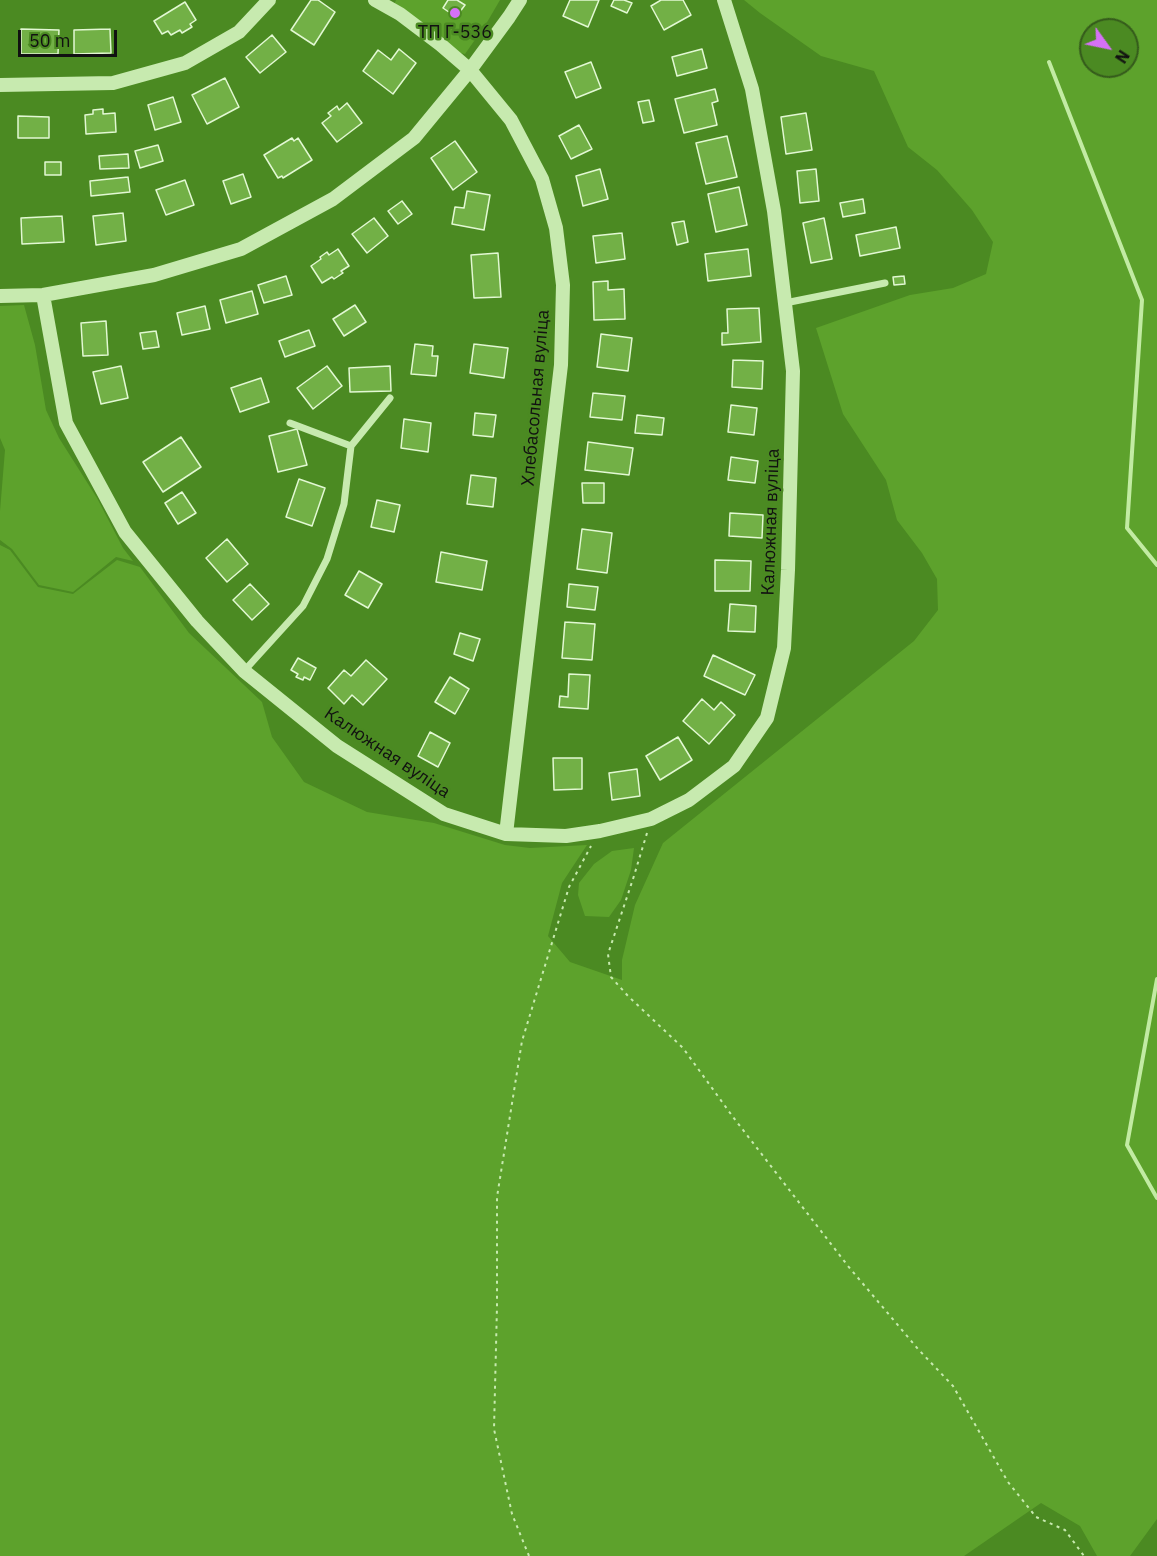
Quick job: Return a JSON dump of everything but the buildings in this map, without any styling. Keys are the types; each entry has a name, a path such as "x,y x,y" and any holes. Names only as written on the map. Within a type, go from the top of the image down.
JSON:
{"street":[{"path":"0,85 113,83 185,63 239,32 268,0"},
{"path":"0,296 43,295 154,275 241,249 333,199 414,138 470,70 520,0"},
{"name":"Калюжная вуліца","path":"43,295 66,423 125,532 197,621 244,671 338,746 444,814 506,834 566,836 651,819 689,800 734,766 767,717 784,648 793,371 774,211 752,89 724,0"},
{"name":"Хлебасольная вуліца","path":"382,2 441,45 470,70 511,120 542,179 556,228 562,285 561,365 506,834"}],"lane":[{"path":"785,303 885,283"},
{"path":"244,671 303,606 327,559 344,504 351,446 390,398"},
{"path":"290,423 351,446"}],"path":[{"path":"651,819 608,954 611,977 683,1048 732,1117 848,1266 918,1349 953,1386 1008,1482 1036,1517 1065,1530 1084,1556"},
{"path":"530,1556 512,1514 494,1429 497,1197 522,1041 569,887 600,831"}],"green space":[{"path":"396,0 500,0 465,54 455,52 443,38 394,5"},
{"path":"744,0 1157,0 1157,1519 1130,1556 1097,1556 1080,1526 1041,1503 964,1556 0,1556 0,545 10,550 38,587 73,594 117,560 140,567 189,633 262,702 272,737 304,782 367,812 434,823 505,845 530,848 587,845 562,883 548,936 570,962 622,980 622,960 635,905 663,843 914,641 938,610 937,579 922,553 897,520 886,480 843,414 816,328 910,295 953,288 986,274 993,242 972,210 937,170 908,147 874,71 821,56"},
{"path":"24,305 35,345 46,410 59,438 97,498 123,548 133,561 116,557 73,592 39,585 12,549 0,540 5,450 0,438 0,306"},
{"path":"634,848 631,870 621,900 609,917 585,916 578,895 579,883 594,864 612,851"}],"waterway":[{"path":"1049,62 1142,300 1127,528 1157,565"},
{"path":"1157,979 1127,1145 1157,1198"}],"place":[{"name":"ТП Г-536","path":"455,13"}]}
